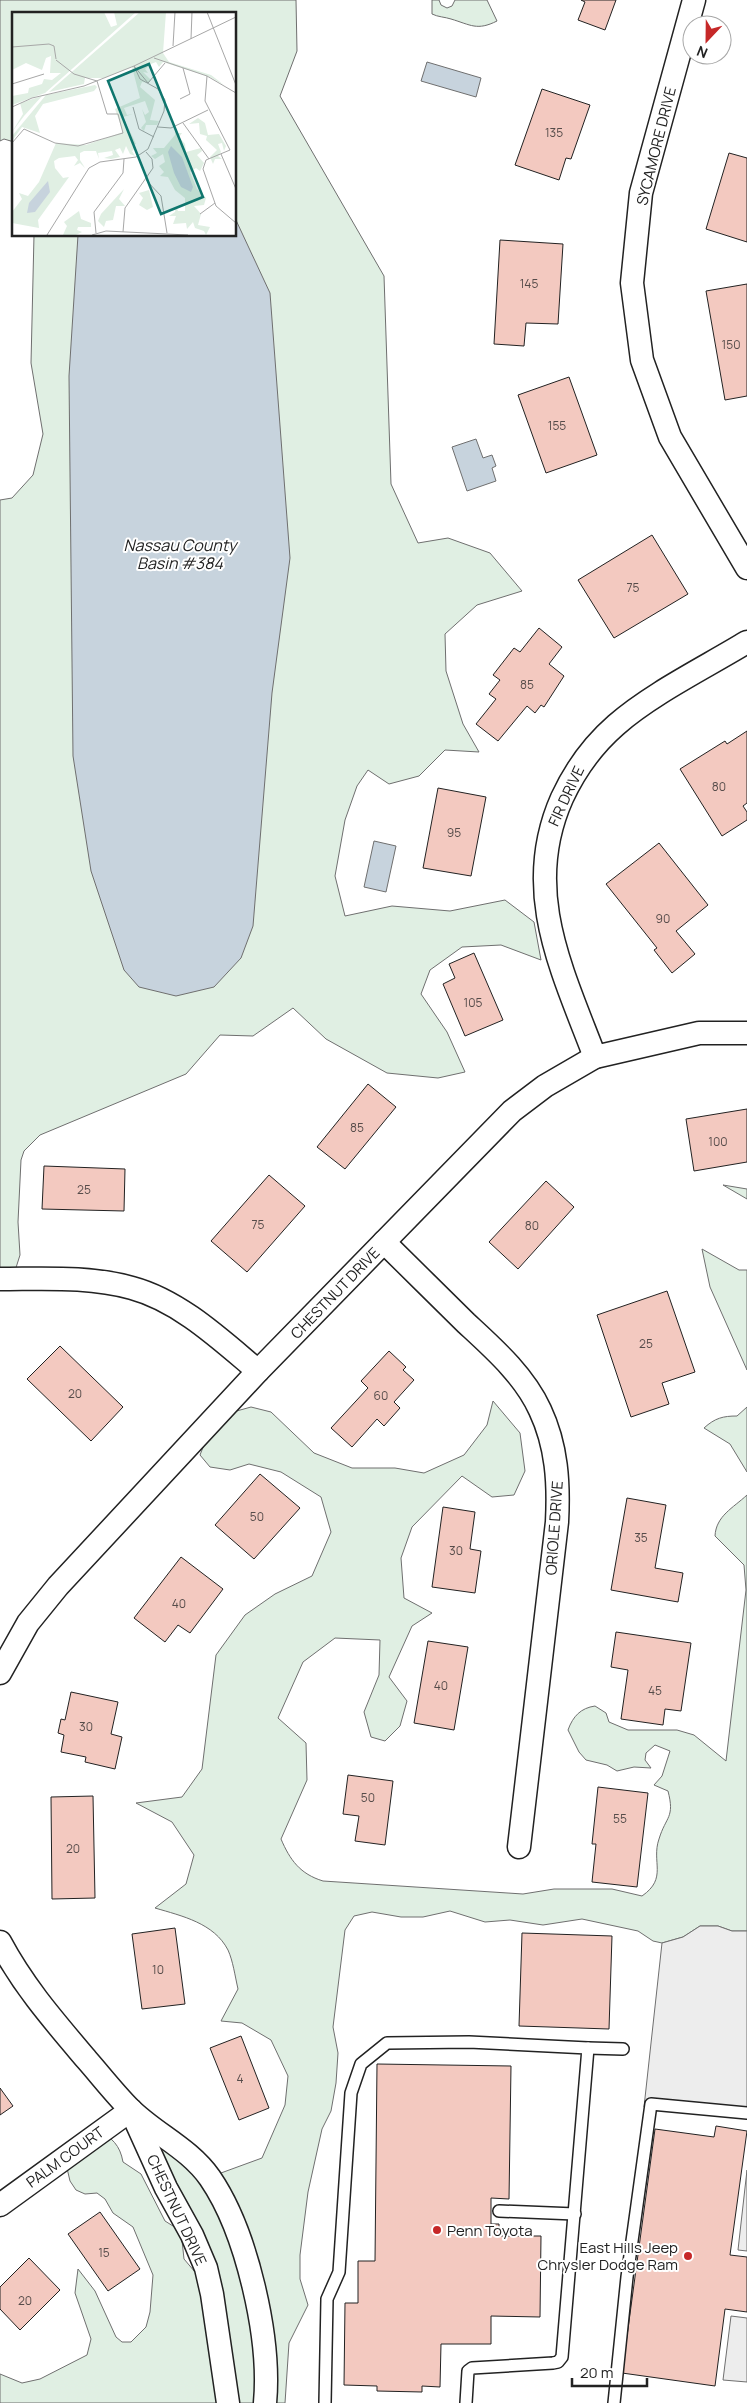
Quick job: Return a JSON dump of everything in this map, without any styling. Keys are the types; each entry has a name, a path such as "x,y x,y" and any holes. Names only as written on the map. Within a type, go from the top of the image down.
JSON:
{"street":[{"name":"SYCAMORE DRIVE","path":"694,0 641,193 632,283 642,360 670,437 747,568"},
{"name":"FIR DRIVE","path":"595,1057 563,972 549,920 546,901 545,854 554,818 581,763 615,726 635,709 747,642"},
{"name":"CHESTNUT DRIVE","path":"0,1673 28,1623 58,1586 258,1371 512,1111 546,1086 595,1057 699,1033 747,1033"},
{"name":"ORIOLE DRIVE","path":"384,1242 502,1357 526,1386 540,1409 550,1434 556,1461 559,1489 557,1522 519,1847"},
{"path":"0,1279 86,1280 134,1288 157,1297 182,1312 212,1333 258,1371"},
{"name":"CHESTNUT DRIVE","path":"0,1942 36,2002 130,2110 181,2147 210,2178 233,2223 251,2275 261,2320 265,2353 265,2403"},
{"name":"CHESTNUT DRIVE","path":"130,2110 166,2188 192,2235 206,2268 212,2294 228,2403"},
{"name":"PALM COURT","path":"0,2205 130,2110"}],"lane":[{"path":"325,2403 326,2299 339,2272 350,2093 361,2064 387,2043 469,2042 623,2049"},
{"path":"466,2403 468,2371 472,2368 553,2363 558,2362 562,2357 588,2048"},
{"path":"614,2403 627,2276 651,2104 747,2113"},
{"path":"499,2211 575,2214"}],"green space":[{"path":"0,0 296,0 297,51 280,96 384,276 391,484 418,543 448,538 490,553 522,591 477,605 445,634 446,671 463,724 479,752 445,750 419,776 389,784 368,770 357,786 345,820 335,876 345,916 392,906 450,911 505,900 534,922 541,960 501,945 462,947 430,970 421,994 447,1032 465,1072 438,1078 387,1073 326,1039 293,1008 253,1036 220,1035 186,1074 40,1135 24,1151 21,1160 18,1222 20,1255 14,1274 0,1274 0,500 12,498 33,475 43,434 31,363 34,236 236,236 236,12 12,12 12,141 4,139 0,141"},
{"path":"432,0 439,0 441,5 447,8 452,6 455,0 487,0 497,21 484,26 474,26 437,16 432,14"},
{"path":"723,1185 747,1189 747,1199"},
{"path":"702,1249 739,1270 747,1270 747,1370 710,1287"},
{"path":"493,1401 520,1433 525,1471 514,1495 492,1497 462,1476 412,1527 401,1558 404,1598 432,1613 412,1626 389,1677 407,1701 400,1726 385,1741 371,1737 364,1712 379,1675 380,1640 335,1638 303,1662 278,1718 306,1743 307,1780 281,1839 284,1847 292,1860 302,1870 323,1881 523,1894 554,1889 612,1889 642,1896 650,1889 657,1876 657,1847 671,1807 668,1791 654,1785 662,1776 670,1751 655,1745 646,1753 645,1760 651,1768 634,1767 617,1771 607,1765 586,1760 579,1752 568,1730 578,1714 595,1706 606,1713 609,1722 628,1730 677,1730 694,1735 726,1761 746,1590 744,1565 715,1536 718,1523 731,1508 747,1495 747,1931 732,1931 718,1926 700,1926 683,1937 662,1943 653,1941 638,1931 582,1919 543,1925 510,1920 485,1922 450,1911 423,1917 401,1917 372,1912 354,1916 345,1930 333,2027 338,2053 336,2083 331,2111 322,2129 308,2192 300,2255 300,2279 308,2305 289,2343 285,2403 0,2403 0,2374 22,2383 40,2379 87,2355 91,2339 75,2293 78,2269 95,2291 116,2337 122,2342 131,2342 146,2327 150,2312 153,2275 133,2227 113,2213 105,2199 97,2193 85,2194 76,2190 70,2181 66,2164 98,2130 115,2143 120,2151 123,2162 141,2174 165,2221 181,2231 184,2259 195,2272 205,2268 131,2110 210,2177 262,2158 285,2105 288,2076 271,2040 242,2023 221,2021 238,1989 228,1950 222,1941 206,1927 176,1914 155,1908 186,1884 194,1855 172,1822 136,1803 182,1797 202,1769 216,1655 245,1615 275,1594 312,1576 331,1532 321,1497 281,1472 249,1464 230,1470 210,1467 200,1455 209,1432 233,1412 251,1407 271,1412 314,1453 352,1468 395,1468 424,1473 464,1455 487,1425"},
{"path":"747,1407 747,1472 730,1444 704,1428 719,1418 737,1416"}],"shaded area":[{"path":"700,1926 718,1926 732,1931 747,1931 747,2118 644,2107 662,1943 683,1937"},
{"path":"747,2170 747,2251 738,2250"},
{"path":"731,2316 747,2318 747,2382 723,2380"}],"water":[{"path":"427,62 481,78 476,97 421,81"},
{"name":"Nassau County Basin #384","path":"236,220 270,293 290,558 272,693 253,926 241,958 214,987 176,996 139,987 124,970 91,871 73,756 69,376 78,236 236,236"},
{"path":"476,439 483,458 492,455 496,466 492,468 496,481 467,491 452,447"},
{"path":"374,841 396,846 386,892 364,887"}],"building":[{"path":"581,0 616,0 605,30 578,20 585,2"},
{"path":"542,89 590,105 571,159 566,158 559,180 515,165"},
{"path":"729,153 747,158 747,242 706,229"},
{"path":"500,240 563,244 558,324 526,323 524,346 494,344"},
{"path":"747,284 747,396 725,400 706,291"},
{"path":"569,377 597,455 546,473 518,395"},
{"path":"652,535 688,594 614,638 578,580"},
{"path":"539,628 562,647 549,664 564,676 544,707 541,705 535,713 527,706 498,741 476,724 496,699 489,694 500,680 493,675 514,648 520,652"},
{"path":"747,731 747,803 743,806 747,812 747,820 722,836 680,769 725,741 727,744"},
{"path":"438,788 486,797 471,876 423,868"},
{"path":"659,843 708,905 676,931 695,954 672,973 654,950 657,948 606,884"},
{"path":"474,953 503,1020 465,1036 443,984 455,978 449,964"},
{"path":"368,1084 396,1107 345,1169 317,1147"},
{"path":"747,1109 747,1162 694,1171 686,1119"},
{"path":"44,1166 125,1169 124,1211 42,1209"},
{"path":"269,1175 305,1206 247,1272 211,1241"},
{"path":"546,1181 574,1207 518,1269 489,1242"},
{"path":"667,1291 695,1372 662,1383 669,1404 631,1417 597,1315"},
{"path":"60,1346 123,1407 91,1441 27,1379"},
{"path":"389,1351 406,1367 403,1370 414,1380 394,1402 400,1408 384,1426 377,1419 352,1447 331,1428 368,1388 361,1381"},
{"path":"260,1474 300,1508 254,1559 215,1525"},
{"path":"627,1498 666,1505 655,1568 683,1573 678,1602 611,1590"},
{"path":"443,1507 475,1512 470,1549 481,1551 475,1593 432,1587"},
{"path":"181,1557 223,1589 190,1633 178,1625 165,1642 134,1618"},
{"path":"616,1632 691,1643 681,1711 665,1709 663,1725 621,1719 628,1670 611,1667"},
{"path":"428,1641 468,1647 454,1730 414,1723"},
{"path":"71,1692 118,1702 111,1734 122,1737 115,1769 85,1762 86,1757 61,1752 64,1735 58,1733 61,1719 65,1720"},
{"path":"348,1775 393,1781 385,1845 355,1841 359,1816 343,1814"},
{"path":"598,1787 648,1793 637,1887 592,1882 596,1844 592,1844"},
{"path":"93,1796 95,1898 52,1899 51,1797"},
{"path":"175,1928 185,2004 142,2009 132,1934"},
{"path":"522,1933 612,1936 609,2029 519,2026"},
{"path":"241,2036 269,2108 239,2120 210,2048"},
{"name":"Penn Toyota","path":"377,2064 511,2066 509,2199 491,2198 491,2224 499,2224 499,2236 541,2236 540,2317 491,2316 491,2344 441,2344 440,2387 422,2386 422,2392 377,2391 377,2386 344,2385 345,2303 358,2303 358,2261 375,2261"},
{"path":"0,2088 13,2106 0,2115"},
{"name":"East Hills Jeep Chrysler Dodge Ram","path":"716,2126 747,2131 730,2255 747,2257 747,2312 725,2309 715,2386 622,2373 655,2129 714,2137"},
{"path":"100,2212 140,2269 108,2291 68,2234"},
{"path":"29,2258 60,2290 20,2330 0,2309 0,2287"}],"place":[{"name":"Penn Toyota","path":"437,2230"},
{"name":"East Hills Jeep Chrysler Dodge Ram","path":"688,2256"}]}
